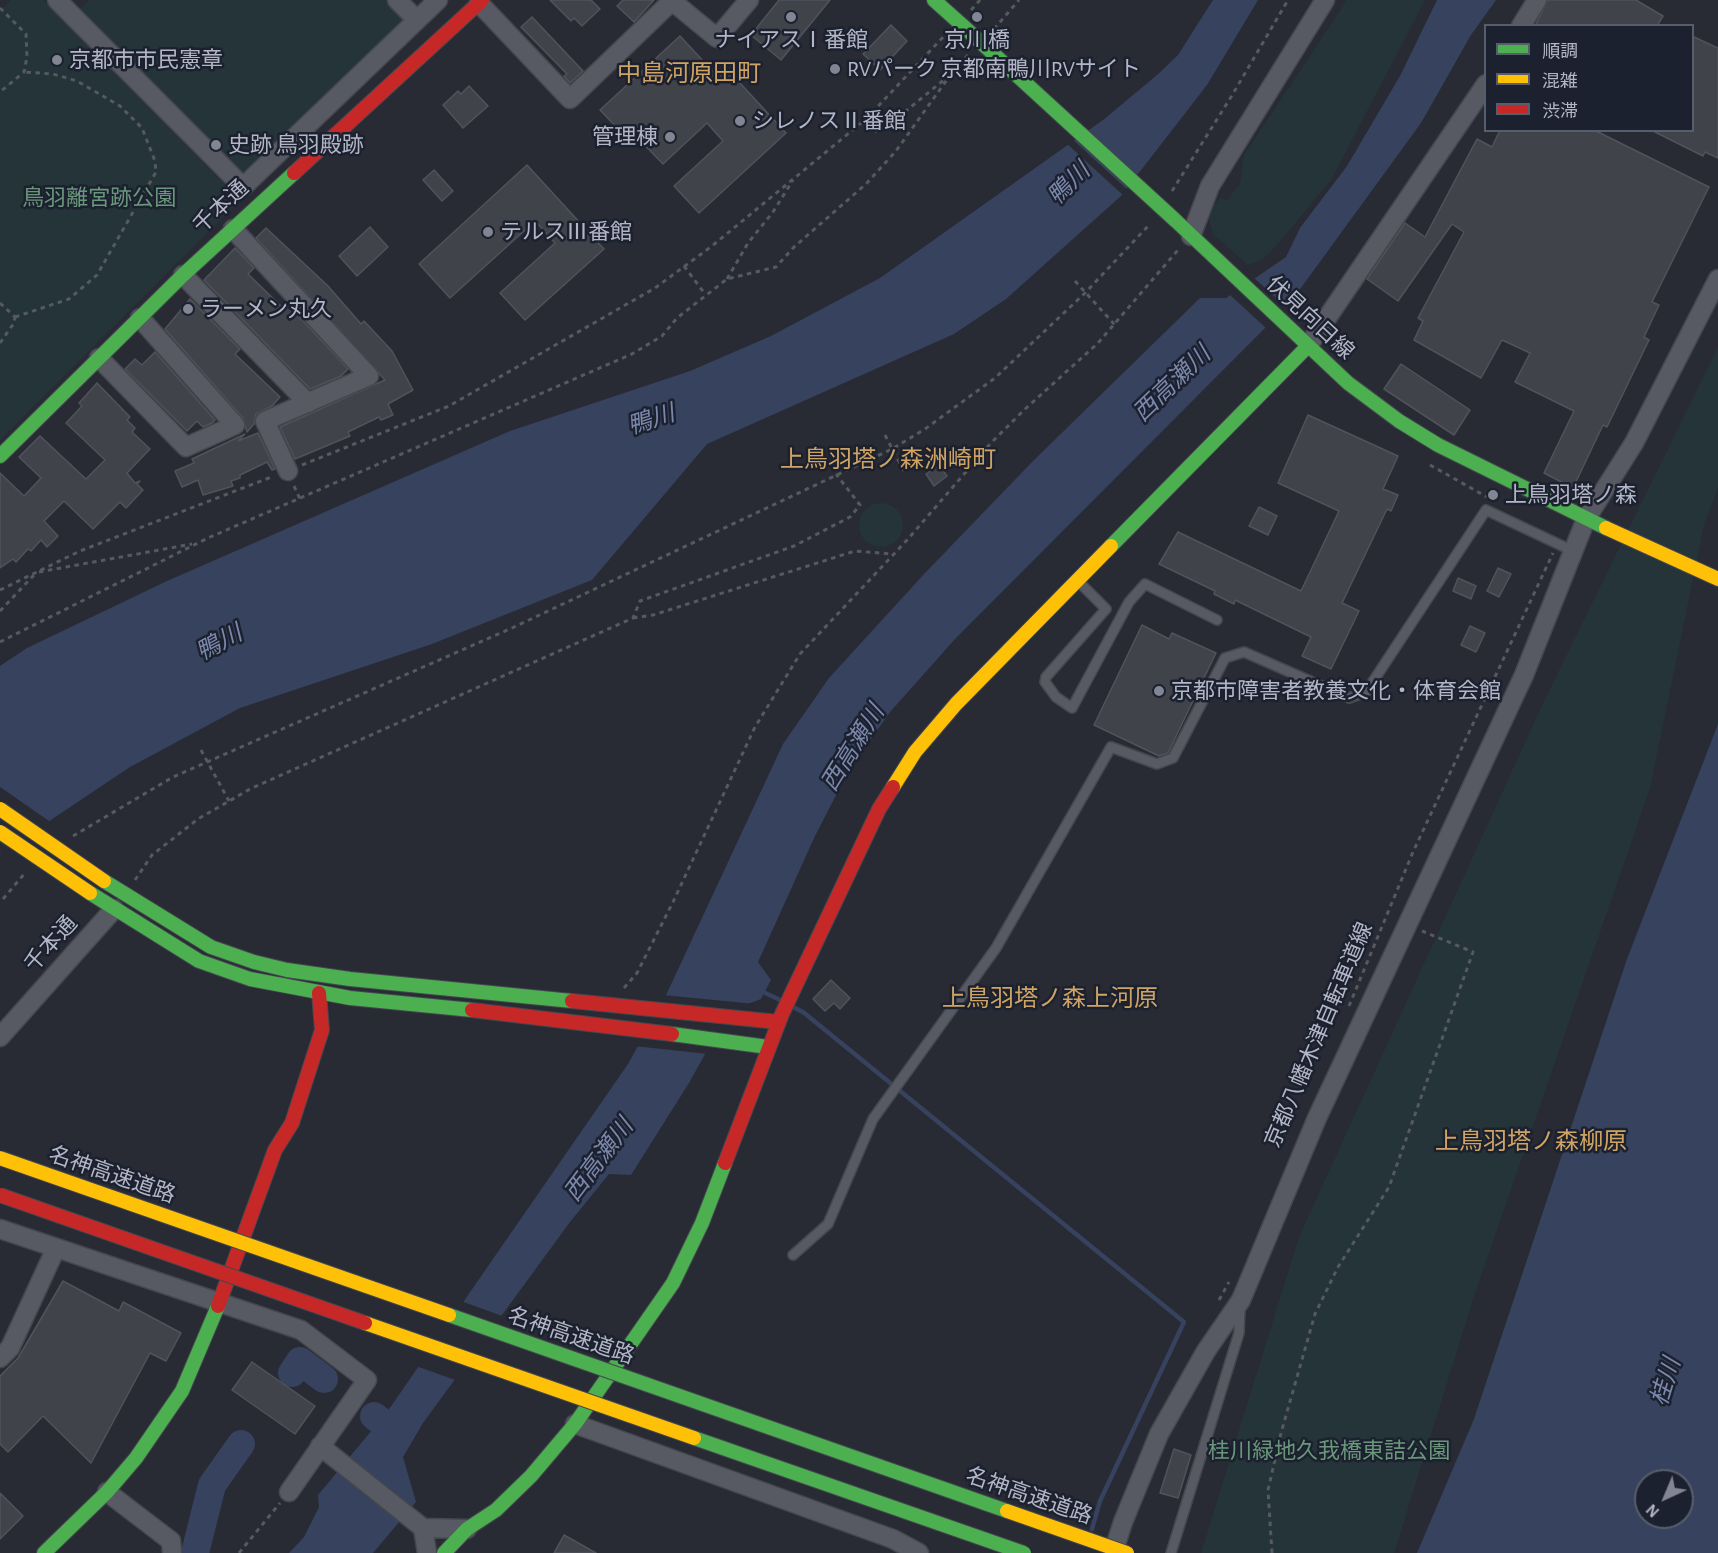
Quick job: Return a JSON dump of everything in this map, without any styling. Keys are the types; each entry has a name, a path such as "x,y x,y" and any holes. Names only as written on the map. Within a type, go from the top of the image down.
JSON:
{"main road":[{"name":"伏見向日線","path":"934,0 957,28 1175,220 1356,390 1413,430 1590,521 1718,579"},
{"name":"千本通","path":"0,456 183,275 480,2"},
{"path":"444,1553 467,1529 496,1510 524,1483 575,1424 673,1283 702,1223 778,1022 853,862 903,768 943,718 1078,581 1303,341"},
{"path":"0,809 170,924 211,947 254,962 324,976 591,1001 778,1022"},
{"path":"0,832 114,909 199,961 250,979 319,993 588,1022 768,1047"},
{"path":"295,1068 324,976"},
{"path":"44,1553 107,1492 136,1458 182,1391 219,1303 275,1150 292,1123 322,1030 319,993"},
{"path":"588,1022 591,1001"},
{"path":"275,1150 277,1120"},
{"name":"名神高速道路","path":"0,1158 1127,1553"},
{"path":"0,1195 1024,1553"}],"street":[{"path":"57,0 243,187 438,0"},
{"path":"397,0 417,20"},
{"path":"480,2 570,99 672,1 717,38 749,0"},
{"path":"1196,240 1210,186 1325,0"},
{"path":"1522,24 1537,0"},
{"path":"1303,341 1484,85"},
{"path":"233,229 369,376 265,421 288,471"},
{"path":"183,275 308,403"},
{"path":"1113,1553 1123,1521 1160,1434 1206,1351 1241,1300 1317,1118 1524,675 1565,547 1590,521 1634,443 1718,279"},
{"path":"99,358 186,447 235,425 140,318"},
{"name":"千本通","path":"0,1037 114,909"},
{"path":"0,1229 301,1330 367,1380 289,1492"},
{"path":"0,1358 10,1348 56,1248"},
{"path":"575,1424 893,1539 920,1553"},
{"path":"320,1446 423,1528 467,1529"},
{"path":"107,1492 171,1541 172,1553"},
{"path":"423,1528 427,1553"}],"lane":[{"path":"793,1255 828,1224 873,1119 996,948 1111,747 1157,764 1173,758 1225,658 1244,652 1349,698 1366,692 1486,510 1565,547"},
{"path":"1078,581 1106,609 1046,677 1046,682 1056,698 1072,708 1129,602 1145,584 1217,620"},
{"path":"1171,1553 1239,1333 1241,1300"}],"path":[{"path":"989,34 1019,0"},
{"path":"1167,198 1231,97 1288,0"},
{"path":"0,8 26,34 24,72"},
{"path":"0,590 80,551 288,471 449,405 655,288 712,246 866,119 957,28"},
{"path":"866,119 865,125 869,131 884,129 951,74 974,50"},
{"path":"0,92 24,72 53,74 77,81 120,106 142,128 155,161 156,172 97,276 69,299 25,316 15,317 0,303"},
{"path":"0,642 197,543 632,354 662,336 677,318 727,279 776,267 794,247 866,184 896,151 951,74"},
{"path":"727,279 748,243 772,212 795,176"},
{"path":"72,837 173,777 512,628 892,449 925,429 995,378 1085,293 1155,216"},
{"path":"609,1003 637,973 755,727 800,654 1015,419 1079,362 1196,240"},
{"path":"684,266 705,294"},
{"path":"1075,281 1115,325"},
{"path":"0,343 14,323 15,317"},
{"path":"885,435 905,473"},
{"path":"633,618 640,601 794,546 850,517 860,505 836,474"},
{"path":"0,610 35,573 197,543"},
{"name":"京都八幡木津自転車道線","path":"1345,1015 1413,852 1565,547"},
{"path":"132,884 152,855 198,819 250,789 633,618 653,615 855,551 892,554"},
{"path":"201,750 229,801"},
{"path":"3,898 20,876 29,870"},
{"path":"1272,1553 1268,1490 1281,1433 1315,1314 1338,1267 1389,1188 1473,952 1430,934"},
{"path":"1215,1308 1232,1276"},
{"path":"239,1553 289,1492"}],"green space":[{"name":"鳥羽離宮跡公園","path":"11,0 43,0 234,194 234,206 0,440 0,11"},
{"path":"90,0 390,0 403,14 403,25 247,171 237,172 79,10"},
{"path":"1347,0 1425,0 1331,180 1277,245 1262,260 1248,265 1213,234 1207,212 1221,197 1227,201 1240,183 1244,155"},
{"name":"桂川緑地久我橋東詰公園","path":"1718,347 1718,487 1704,525 1650,788 1475,1293 1394,1553 1201,1553 1299,1237 1544,701"},
{"path":"881,503 890,504 897,509 902,516 902,534 897,541 890,546 881,547 872,546 865,541 860,534 859,525 860,516 865,509 872,504"}],"water":[{"name":"鴨川","path":"1213,0 1258,0 1207,85 1121,196 1006,299 954,334 707,444 592,580 432,644 240,708 130,767 0,854 0,666 27,648 167,581 510,431 690,371 771,336 880,278 1103,120 1157,75 1178,55"},
{"name":"西高瀬川","path":"1437,0 1496,0 1471,35 1421,123 1290,303 955,639 890,712 849,770 815,836 758,962 771,980 761,999 729,1011 689,1083 631,1175 609,1174 570,1222 423,1423 403,1457 416,1502 373,1553 289,1553 304,1537 319,1507 318,1495 387,1412 628,1064 667,993 783,744 829,678 925,573 1033,461 1200,298 1226,298 1286,257 1300,228 1347,166 1400,76"},
{"name":"桂川","path":"1718,724 1718,1553 1417,1553 1474,1419 1627,959"}],"pier":[{"path":"1071,138 1129,191 1125,197 1065,142"},
{"path":"1252,276 1288,309 1267,329 1228,293"},
{"path":"0,787 52,823 4,855 0,853"},
{"path":"663,995 755,1004 731,1013 708,1054 634,1046"},
{"path":"461,1301 505,1317 458,1381 416,1366"}],"building":[{"path":"550,0 591,0 600,9 582,26 574,18 571,21"},
{"path":"623,0 654,0 634,22 617,6"},
{"name":"ナイアスⅠ番館","path":"779,0 830,0 781,60 751,35"},
{"path":"1548,0 1636,0 1663,16 1658,24 1536,24"},
{"path":"532,17 583,71 570,83 564,76 567,74 521,27"},
{"path":"891,25 907,41 880,70 863,54"},
{"name":"シレノスⅡ番館","path":"680,36 719,78 728,70 786,133 699,213 674,186 723,141 707,123 663,164 630,130 624,135 600,110"},
{"path":"1694,37 1718,48 1718,158 1705,152 1703,156 1655,132 1694,132"},
{"path":"469,86 488,106 463,128 443,105 458,91 461,94"},
{"path":"1499,132 1598,132 1709,187 1652,302 1659,305 1644,337 1649,340 1607,427 1603,425 1573,488 1544,473 1574,411 1515,382 1530,353 1502,340 1481,378 1414,340 1423,321 1418,318 1464,232 1452,224 1398,301 1367,279 1405,223 1425,237 1477,139 1492,147"},
{"name":"テルスⅢ番館","path":"527,165 604,249 525,320 500,293 555,243 535,221 450,298 419,264"},
{"path":"434,170 453,191 442,201 423,180"},
{"path":"370,227 388,247 357,276 339,256"},
{"path":"266,228 328,286 361,324 364,321 392,351 413,390 388,404 393,415 381,420 379,417 348,432 350,436 295,459 280,427 385,380 256,238"},
{"path":"235,248 254,268 248,274 283,308 287,304 348,369 341,376 310,389 204,280"},
{"path":"190,299 240,349 235,354 280,397 272,406 256,414 254,424 247,432 243,418 165,329"},
{"path":"155,352 215,420 212,423 203,427 197,421 187,431 125,369 135,359 142,365"},
{"path":"1401,364 1470,410 1454,435 1384,389"},
{"path":"97,383 130,417 127,420 135,428 132,432 150,449 127,473 135,483 140,481 137,484 143,490 126,508 120,502 93,529 64,501 44,521 58,536 47,547 41,540 31,551 28,549 16,562 13,559 0,568 0,473 24,496 41,478 19,457 40,436 86,479 105,460 66,423 82,406 79,403"},
{"path":"1308,415 1398,456 1383,489 1398,495 1391,511 1387,509 1342,603 1359,611 1331,669 1302,656 1311,637 1235,600 1234,604 1214,594 1215,591 1159,564 1178,532 1301,591 1339,511 1278,483"},
{"path":"258,433 275,469 272,470 267,462 231,481 233,486 203,495 198,480 182,487 175,471 194,463 192,459 245,434 238,441"},
{"path":"939,465 947,476 934,486 926,474"},
{"path":"1259,507 1277,516 1268,535 1249,526"},
{"path":"1498,568 1511,574 1499,597 1487,591"},
{"path":"1458,578 1476,586 1471,599 1453,591"},
{"path":"1142,625 1169,639 1172,633 1216,653 1168,753 1159,756 1094,725"},
{"path":"1470,626 1485,633 1476,652 1461,645"},
{"path":"831,980 850,998 840,1009 834,1003 825,1011 813,999"},
{"path":"63,1281 119,1311 123,1302 181,1333 166,1361 150,1353 91,1463 43,1416 8,1452 0,1444 0,1376 18,1358"},
{"path":"252,1362 315,1406 295,1434 232,1390"},
{"path":"1174,1449 1191,1455 1178,1498 1160,1493"},
{"path":"0,1493 23,1516 0,1539"},
{"path":"564,1535 596,1553 554,1553"}],"waterway":[{"path":"761,991 780,1000"},
{"path":"793,1007 803,1012 1184,1322 1100,1501 1092,1529"},
{"path":"292,1373 300,1361 324,1379"},
{"path":"374,1416 394,1431"},
{"path":"195,1553 212,1485 241,1444"}],"traffic: fast":[{"path":"934,0 963,26"},
{"path":"963,26 1175,220"},
{"path":"0,456 183,275 294,173"},
{"path":"1175,220 1348,383 1399,421 1438,445 1606,528"},
{"path":"1111,546 1308,346"},
{"path":"104,881 211,947 254,962 287,970 350,979 572,1001"},
{"path":"90,893 199,961 250,979 350,998 472,1010"},
{"path":"672,1034 768,1047"},
{"path":"444,1553 467,1529 496,1510 531,1476 575,1424 673,1283 702,1223 725,1163"},
{"path":"44,1553 107,1492 136,1458 182,1391 218,1306"},
{"path":"449,1315 1007,1511"},
{"path":"694,1438 1024,1553"}],"traffic: slow":[{"path":"1606,528 1718,579"},
{"path":"893,787 915,752 956,704 1111,546"},
{"path":"0,809 104,881"},
{"path":"0,832 90,893"},
{"path":"0,1158 449,1315"},
{"path":"365,1323 694,1438"},
{"path":"1007,1511 1127,1553"}],"traffic: jam":[{"path":"294,173 482,0"},
{"path":"725,1163 782,1014 879,809 893,787"},
{"path":"218,1306 275,1150 292,1123 322,1030 319,993"},
{"path":"572,1001 778,1022"},
{"path":"472,1010 672,1034"},
{"path":"0,1195 365,1323"}],"place":[{"name":"ナイアスⅠ番館","path":"791,17"},
{"name":"京川橋","path":"977,17"},
{"name":"京都市市民憲章","path":"57,60"},
{"name":"RVパーク 京都南鴨川RVサイト","path":"835,69"},
{"name":"シレノスⅡ番館","path":"740,121"},
{"name":"管理棟","path":"670,137"},
{"name":"史跡 鳥羽殿跡","path":"216,145"},
{"name":"テルスⅢ番館","path":"488,232"},
{"name":"ラーメン丸久","path":"188,309"},
{"name":"上鳥羽塔ノ森","path":"1493,495"},
{"name":"京都市障害者教養文化・体育会館","path":"1159,691"}],"district":[{"name":"中島河原田町","path":"689,74"},
{"name":"上鳥羽塔ノ森洲崎町","path":"888,460"},
{"name":"上鳥羽塔ノ森上河原","path":"1050,999"},
{"name":"上鳥羽塔ノ森柳原","path":"1531,1142"}]}
